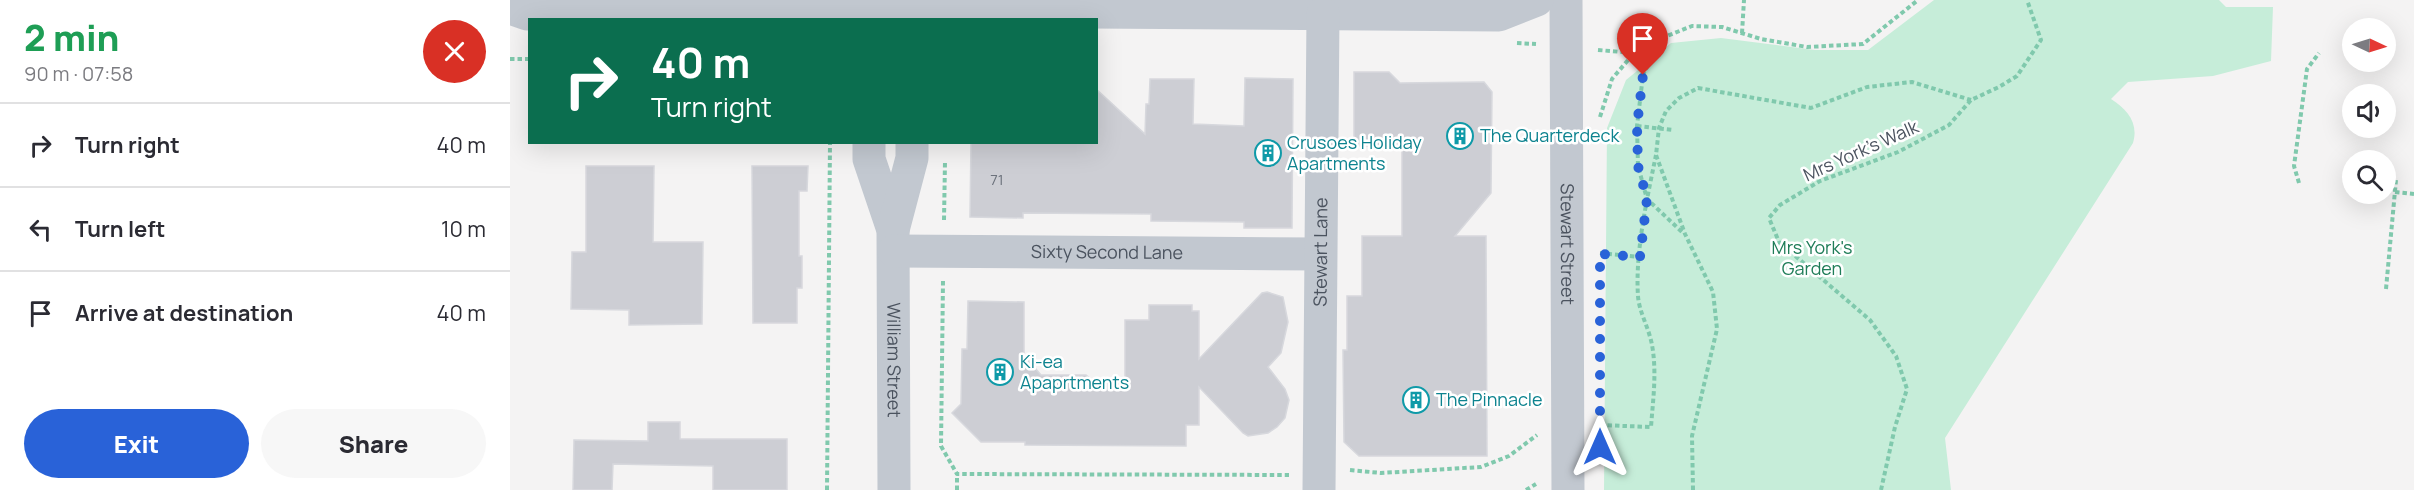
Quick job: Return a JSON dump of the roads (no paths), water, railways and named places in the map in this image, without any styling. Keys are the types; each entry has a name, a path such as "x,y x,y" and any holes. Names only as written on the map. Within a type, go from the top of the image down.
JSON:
{"street":[{"path":"510,8 527,14 910,10 1499,15 1537,0"},
{"name":"Stewart Street","path":"1566,0 1569,490"},
{"name":"Stewart Lane","path":"1308,482 1320,254 1323,14"},
{"name":"William Street","path":"868,144 869,159 893,241"},
{"name":"William Street","path":"894,490 893,241 912,158 912,144"},
{"name":"Sixty Second Lane","path":"893,241 1320,254"}],"place":[{"name":"The Quarterdeck","path":"1460,136"},
{"name":"Crusoes Holiday Apartments","path":"1268,153"},
{"name":"Ki-ea Apaprtments","path":"1000,372"},
{"name":"The Pinnacle","path":"1416,400"}],"park label":[{"name":"Mrs York's Garden","path":"1812,258"}]}
